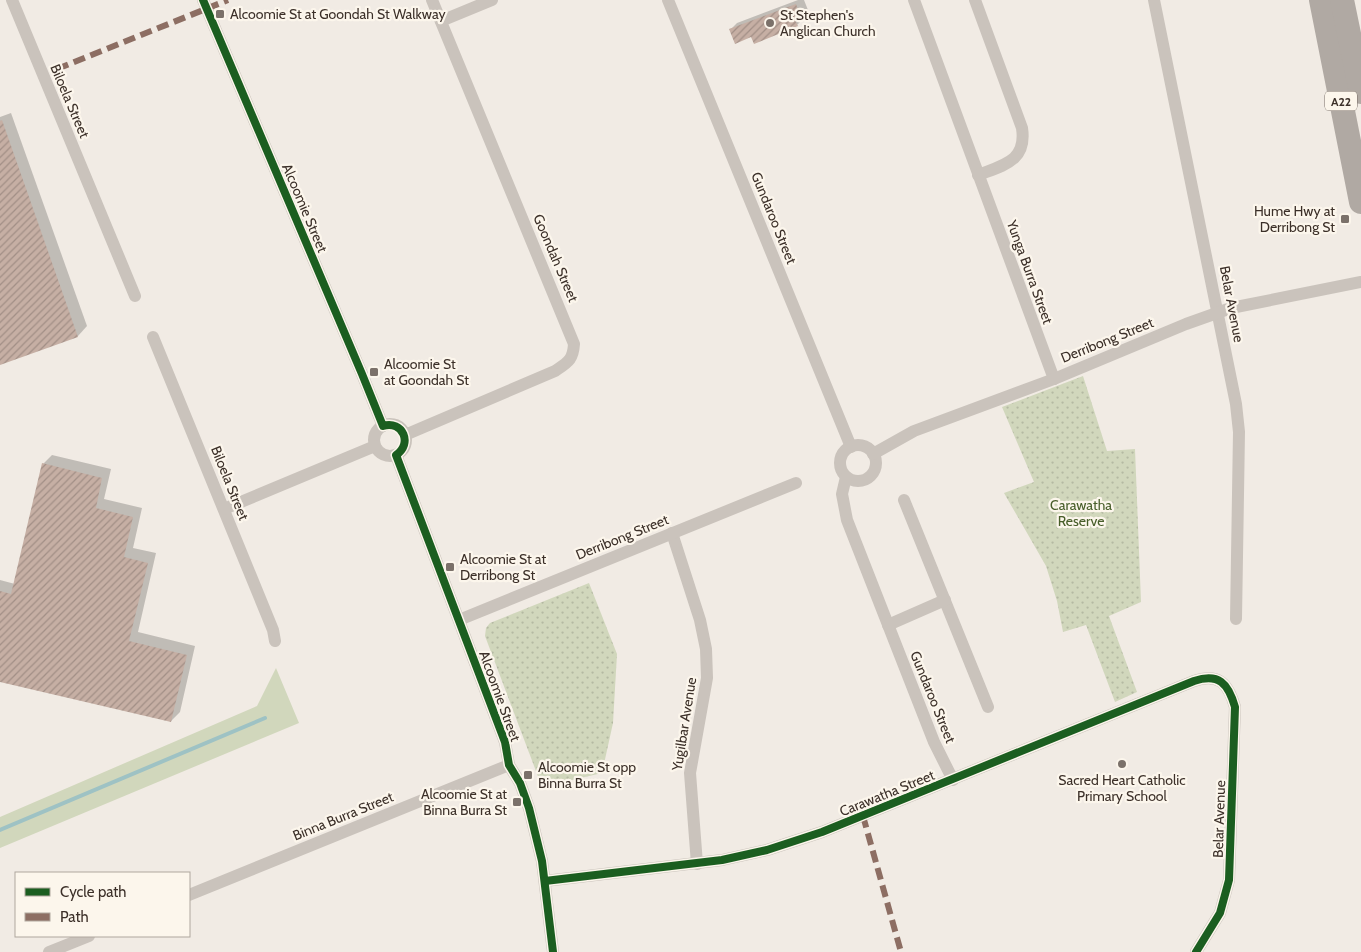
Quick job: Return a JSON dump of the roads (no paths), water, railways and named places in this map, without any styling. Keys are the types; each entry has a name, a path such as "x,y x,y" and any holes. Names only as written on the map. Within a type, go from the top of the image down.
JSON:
{"highway":[{"name":"A22","path":"1321,0 1361,202"},
{"name":"A22","path":"1342,0 1361,92"}],"street":[{"path":"0,5 12,0"},
{"name":"Biloela Street","path":"12,0 135,296"},
{"name":"Alcoomie Street","path":"203,0 383,426"},
{"name":"Goondah Street","path":"404,436 554,370 566,363 573,355 574,350 570,332 432,0"},
{"path":"441,20 492,0"},
{"name":"Gundaroo Street","path":"668,0 851,447"},
{"name":"Yunga Burra Street","path":"914,0 1054,378"},
{"path":"975,0 1022,128 1024,140 1021,151 1012,160 978,176"},
{"name":"Belar Avenue","path":"1154,0 1236,404 1239,432 1236,619"},
{"name":"Derribong Street","path":"873,454 914,431 1054,378 1186,324 1242,306 1361,282"},
{"name":"Biloela Street","path":"153,337 273,630 275,641"},
{"path":"393,425 402,431 405,445 396,455 386,456 377,450 375,446 376,432 383,426 393,425"},
{"path":"224,509 375,446"},
{"path":"863,446 873,454 876,465 867,479 856,482 846,477 840,466 840,460 846,450 851,447 863,446"},
{"name":"Alcoomie Street","path":"396,455 505,742 509,765 520,783 529,808 542,861 553,952"},
{"name":"Gundaroo Street","path":"846,477 842,494 847,520 934,742 953,780"},
{"name":"Derribong Street","path":"459,620 796,483"},
{"path":"904,500 988,707"},
{"name":"Yugilbar Avenue","path":"672,533 700,620 706,650 706,686 690,773 697,864"},
{"path":"888,625 945,600"},
{"name":"Carawatha Street","path":"545,881 697,864 767,850 822,832 1194,681 1205,677 1222,681"},
{"name":"Belar Avenue","path":"1196,952 1220,913 1229,880 1235,716 1232,697 1222,681"},
{"name":"Binna Burra Street","path":"190,895 509,765"},
{"path":"49,952 86,937"}],"waterway":[{"path":"0,830 265,718"}],"place":[{"name":"Alcoomie St at Goondah St Walkway","path":"220,14"},
{"name":"St Stephen's Anglican Church","path":"770,23"},
{"name":"Hume Hwy at Derribong St","path":"1345,219"},
{"name":"Alcoomie St at Goondah St","path":"374,372"},
{"name":"Alcoomie St at Derribong St","path":"450,567"},
{"name":"Sacred Heart Catholic Primary School","path":"1122,764"},
{"name":"Alcoomie St opp Binna Burra St","path":"528,775"},
{"name":"Alcoomie St at Binna Burra St","path":"517,802"}],"park label":[{"name":"Carawatha Reserve","path":"1081,514"}]}
